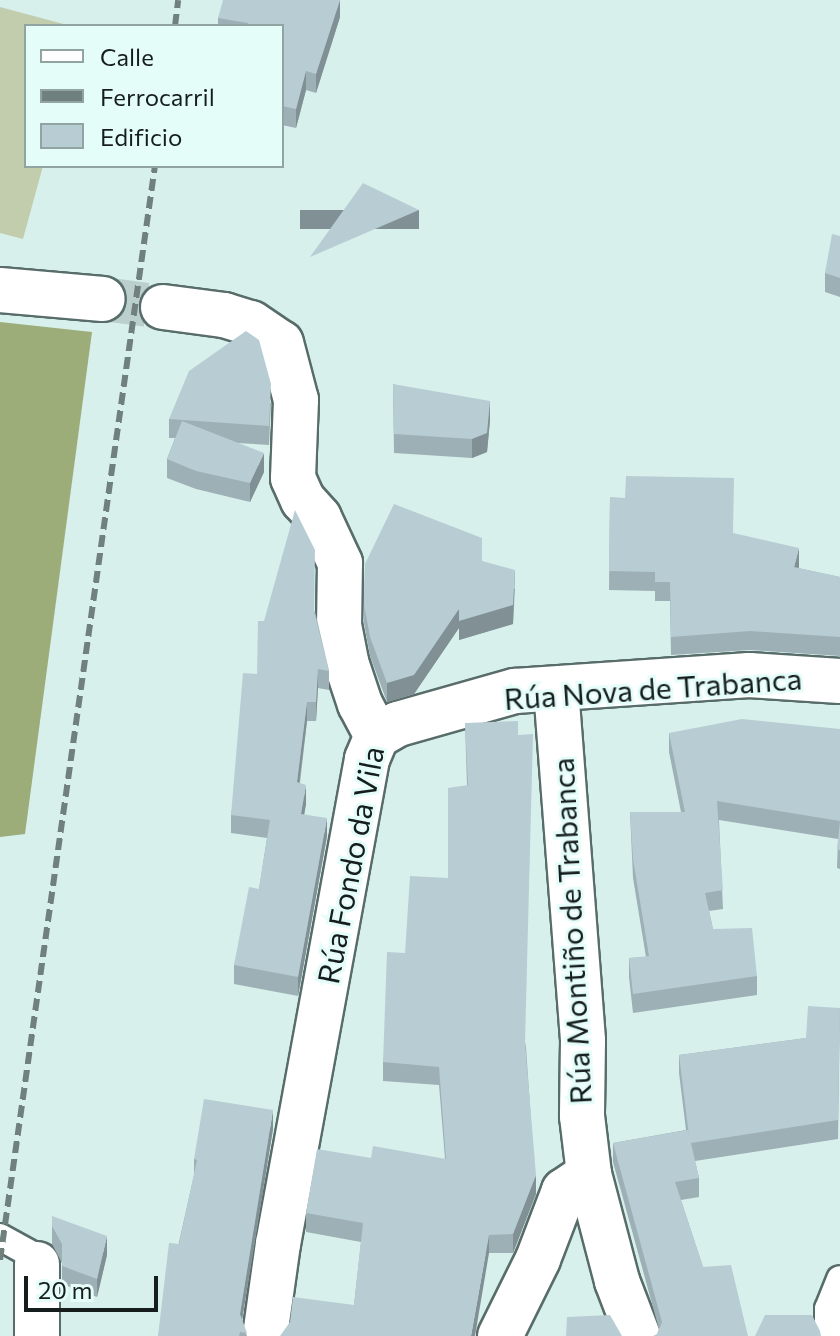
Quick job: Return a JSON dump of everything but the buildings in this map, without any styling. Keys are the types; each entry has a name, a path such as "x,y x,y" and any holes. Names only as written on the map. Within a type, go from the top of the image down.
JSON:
{"street":[{"path":"0,290 103,299"},
{"name":"Rúa Fondo da Vila","path":"163,307 224,315 251,323 281,343 296,400 293,478 303,500 319,518 340,563 339,625 346,662 360,704 377,736 367,759 278,1244 265,1336"},
{"name":"Rúa Nova de Trabanca","path":"377,736 398,724 515,691 749,675 840,681"},
{"name":"Rúa Montiño de Trabanca","path":"556,689 589,1174 617,1281 638,1336"},
{"path":"500,1336 538,1259 564,1191 589,1174"},
{"path":"37,1264 37,1336"}],"lane":[{"path":"0,1237 33,1255 37,1264"},
{"path":"828,1336 828,1309 840,1279"}],"green space":[{"path":"0,7 64,24 24,24 24,168 42,168 23,239 0,233"},
{"path":"0,322 92,332 25,834 0,837"}],"tunnel":[{"path":"103,299 163,307"}],"railway":[{"path":"175,24 178,0"},
{"path":"0,1260 155,168"}]}
